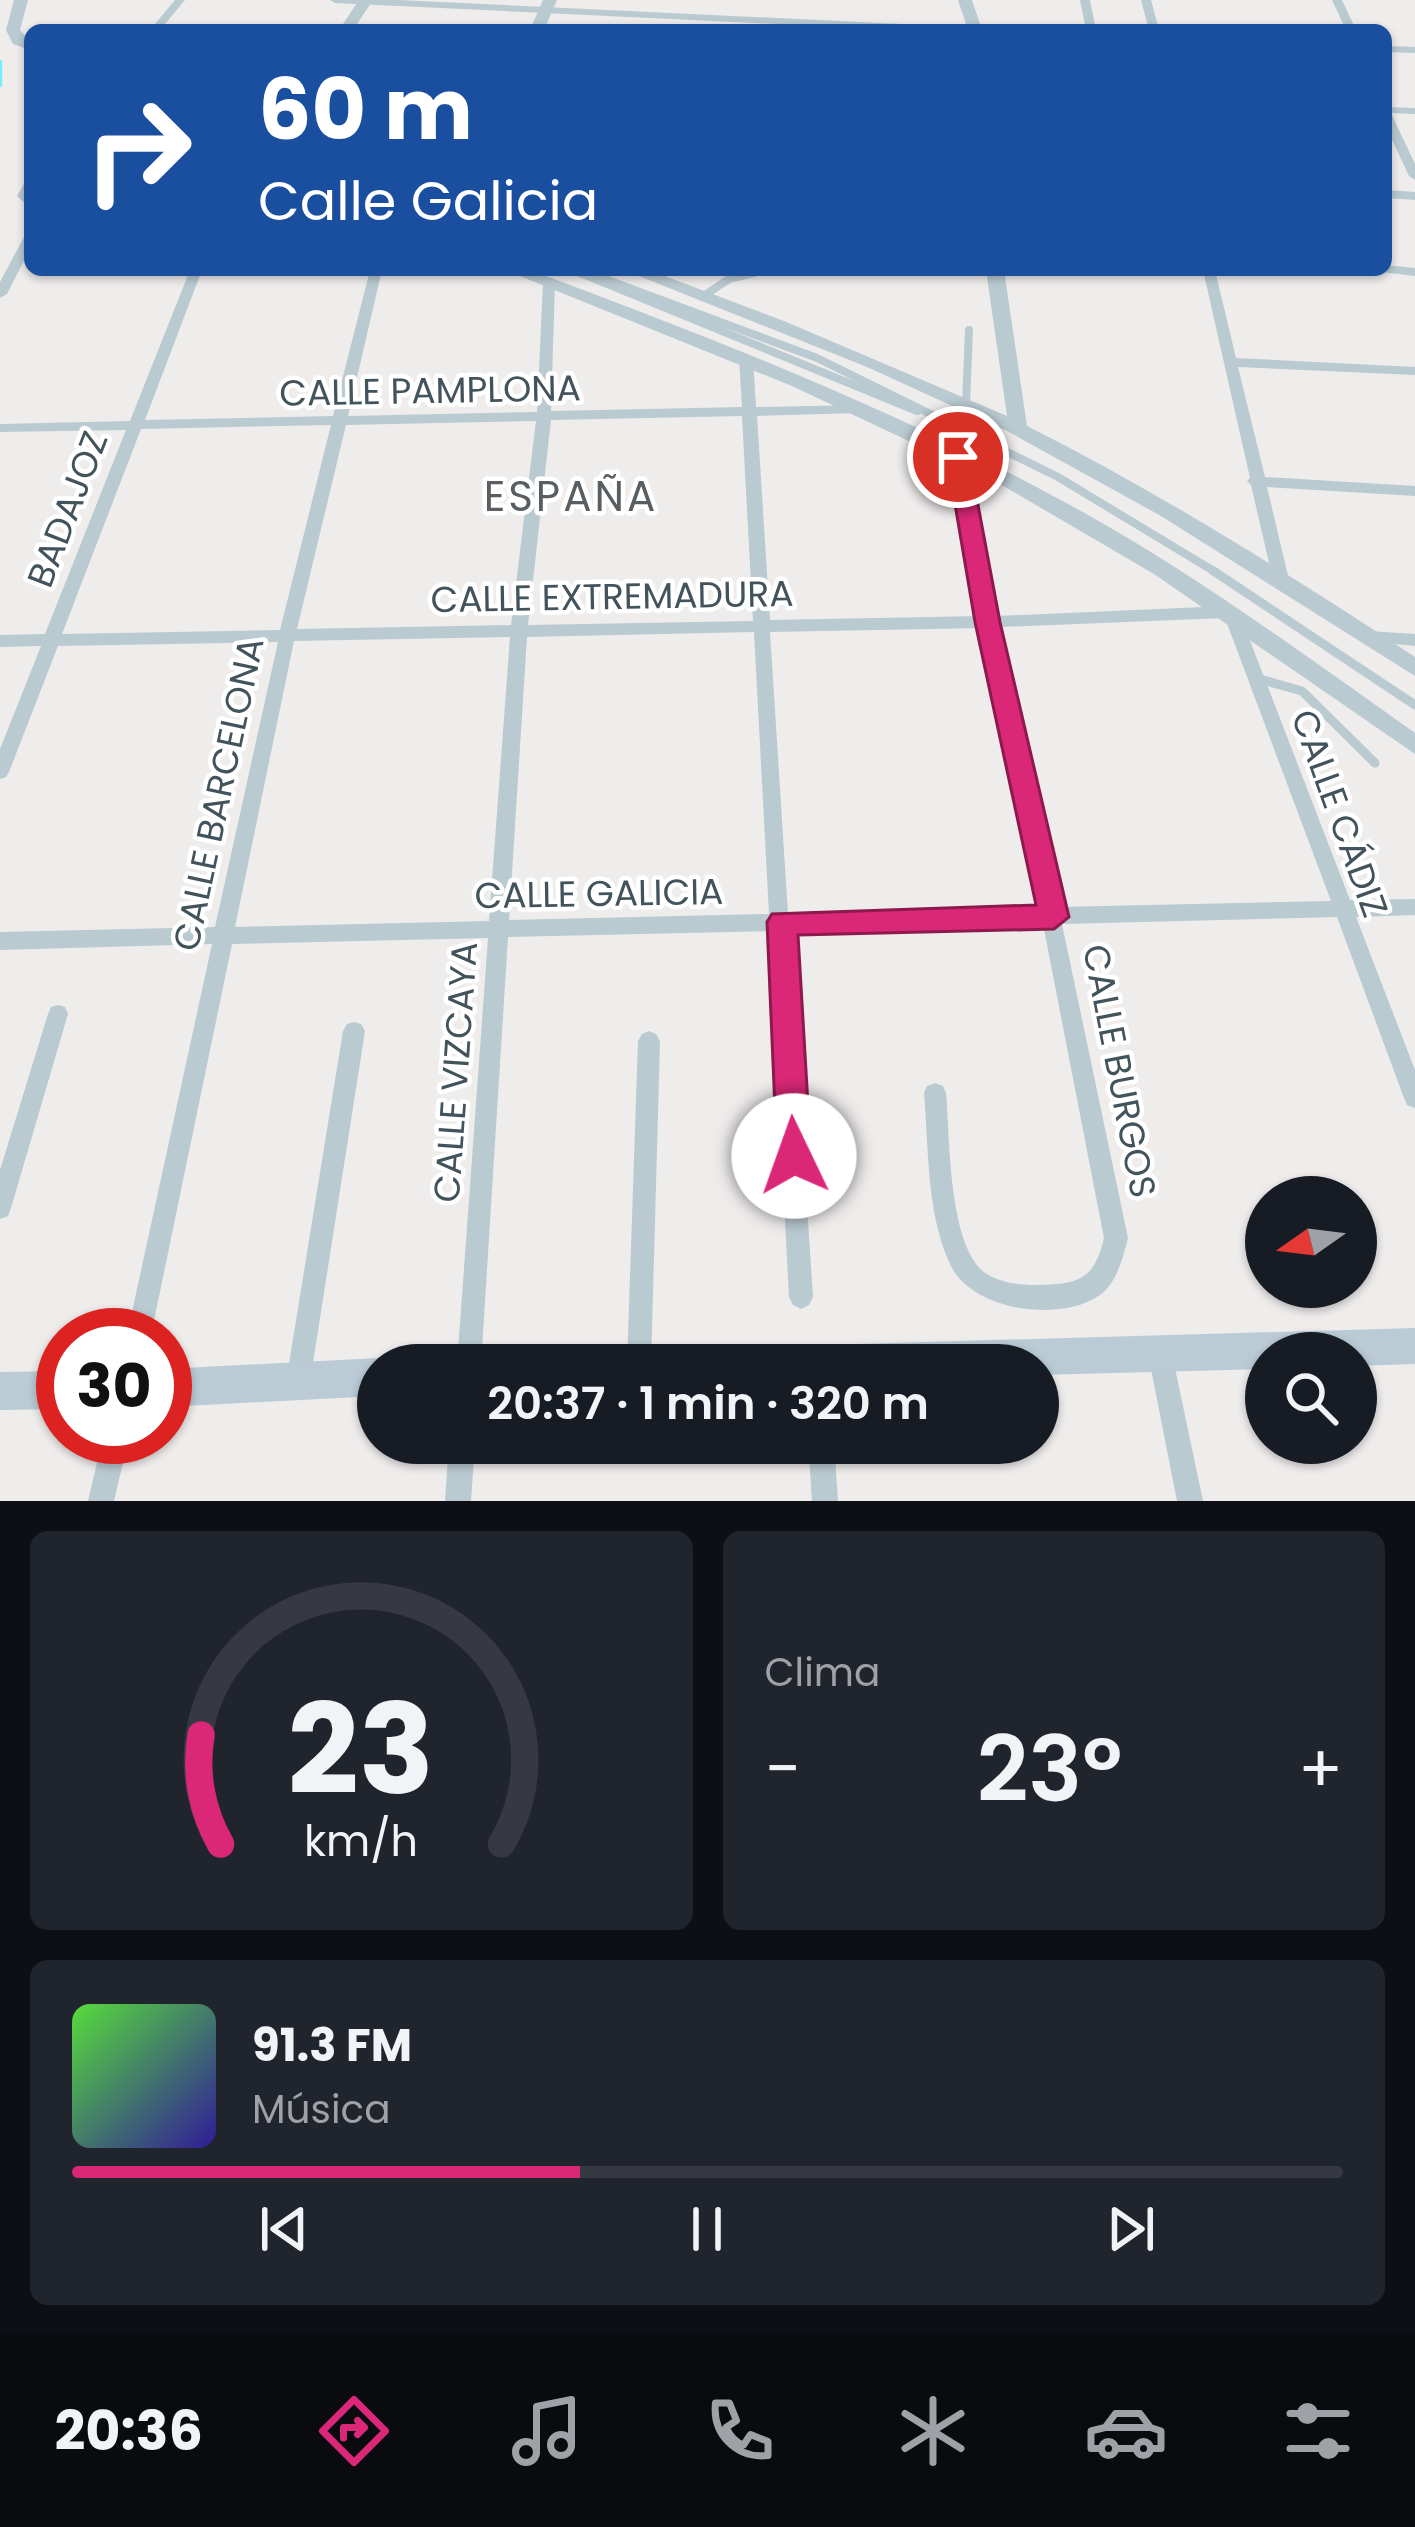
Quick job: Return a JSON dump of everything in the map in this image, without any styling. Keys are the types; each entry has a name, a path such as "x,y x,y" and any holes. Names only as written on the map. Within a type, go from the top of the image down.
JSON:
{"main road":[{"path":"1059,1357 1415,1346"},
{"path":"192,1387 357,1378"},
{"path":"0,1391 36,1390"}],"street":[{"path":"21,0 13,30 24,44"},
{"path":"159,24 180,0"},
{"path":"335,0 548,5 722,24 727,0"},
{"path":"1392,125 1415,176"},
{"path":"0,262 24,261"},
{"path":"0,294 24,261"},
{"name":"BADAJOZ","path":"0,772 47,640 193,276"},
{"name":"CALLE BARCELONA","path":"145,1308 287,638 374,276"},
{"path":"530,276 746,359 860,409 1075,517 1230,614 1415,745"},
{"path":"664,276 1018,428 1281,580 1415,668"},
{"path":"996,276 1018,428"},
{"path":"1210,276 1281,580"},
{"name":"CALLE VIZCAYA","path":"471,1344 503,928 519,631 544,418 549,283"},
{"path":"746,359 757,626 782,922 801,1297"},
{"path":"1231,362 1415,371"},
{"name":"CALLE PAMPLONA","path":"0,428 860,409"},
{"name":"CALLE BURGOS","path":"935,1093 952,1238 968,1274 986,1287 1021,1296 1090,1291 1107,1276 1116,1238 958,457"},
{"path":"1255,481 1415,490"},
{"name":"CALLE EXTREMADURA","path":"0,641 1230,614"},
{"name":"CALLE CÁDIZ","path":"1230,614 1415,1098"},
{"path":"1369,638 1415,640"},
{"name":"CALLE GALICIA","path":"0,941 1415,907"},
{"path":"0,1208 58,1014"},
{"path":"298,1382 353,1031"},
{"path":"640,1344 649,1041"},
{"path":"1160,1354 1190,1501"},
{"path":"101,1501 110,1464"},
{"path":"458,1501 461,1464"},
{"path":"822,1464 825,1501"}],"lane":[{"path":"592,276 928,415 1058,477 1168,542 1415,705"},
{"path":"702,296 728,276"},
{"path":"966,404 970,330"},
{"path":"1256,678 1302,691 1375,763"}],"waterway":[{"path":"0,62 0,85"}],"district":[{"name":"ESPAÑA","path":"571,496"}],"route":[{"path":"794,1156 782,922 1054,917 988,622 958,457"}]}
